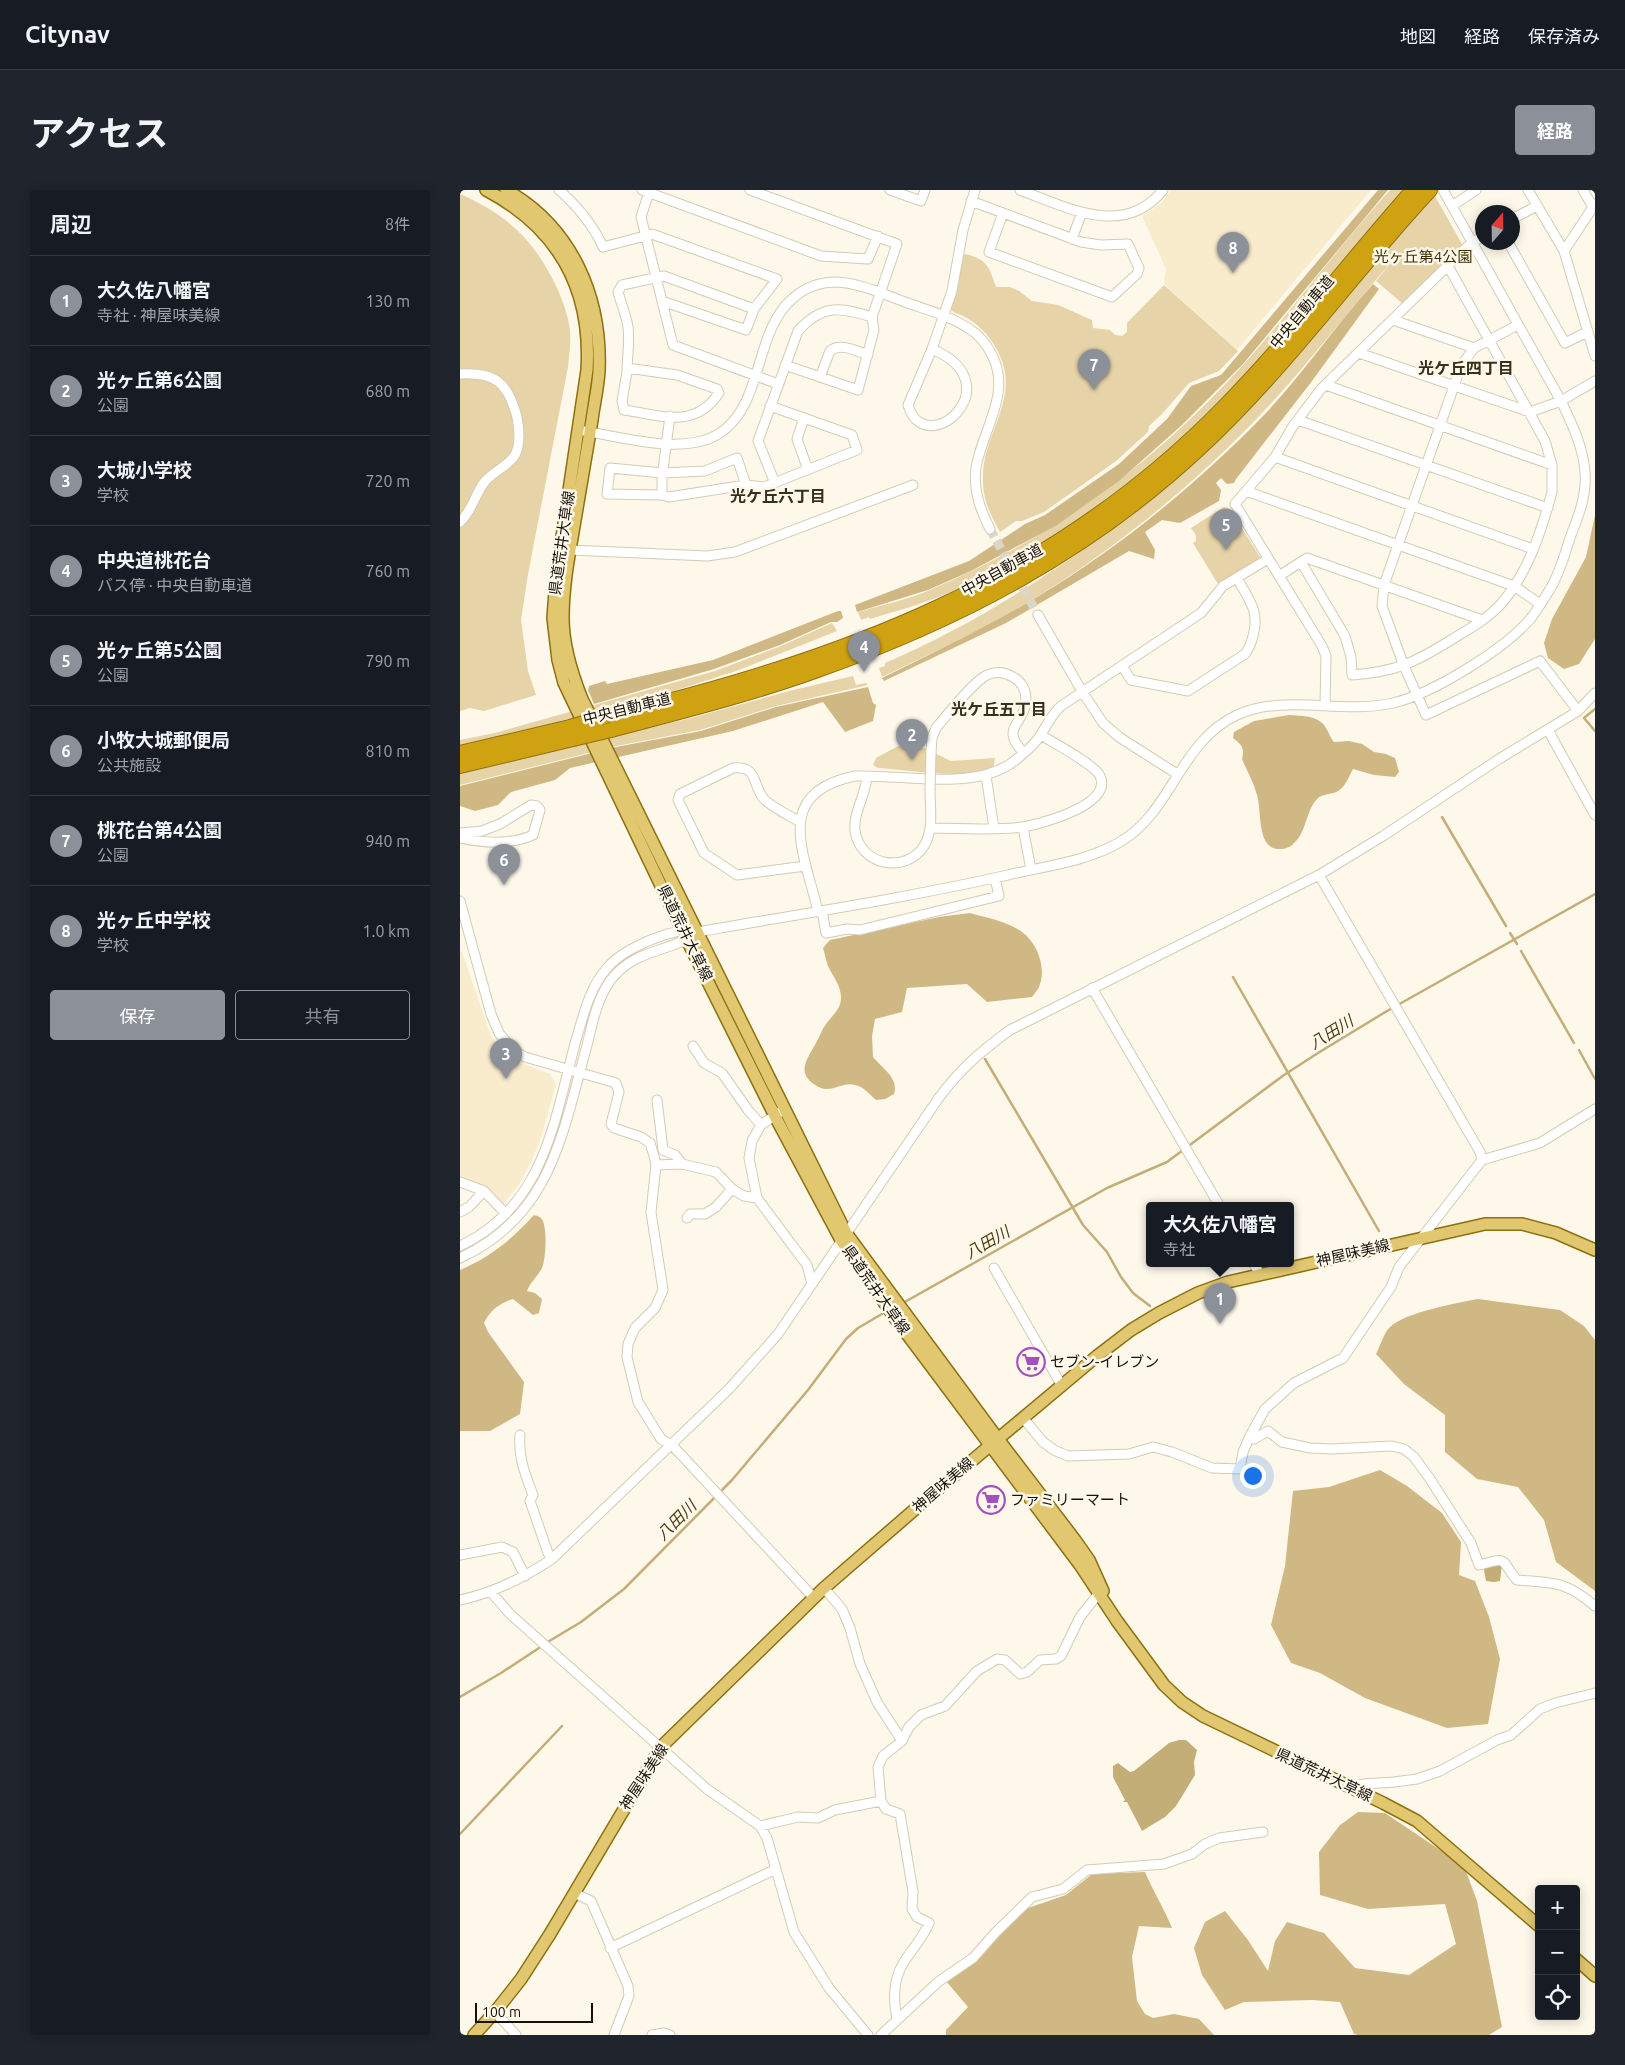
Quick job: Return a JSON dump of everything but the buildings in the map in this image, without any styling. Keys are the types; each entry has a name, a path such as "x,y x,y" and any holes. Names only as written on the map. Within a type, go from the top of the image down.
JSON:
{"highway":[{"name":"中央自動車道","path":"460,766 572,733 604,717 700,693 811,659 948,604 1002,577 1050,548 1143,481 1223,409 1413,190"},
{"name":"中央自動車道","path":"460,753 572,733 611,730 737,696 824,668 904,637 953,615 1050,563 1127,511 1202,447 1261,385 1430,190"}],"main road":[{"name":"県道荒井大草線","path":"486,190 524,214 544,233 564,261 579,293 587,325 588,348 584,432 565,579 563,619 565,639 574,680 697,932 780,1112"},
{"name":"県道荒井大草線","path":"510,191 541,215 563,239 573,254 586,285 595,315 599,349 599,374 584,432 556,577 553,618 558,660 571,702 685,935 780,1112 844,1237 887,1298 895,1318 1089,1560 1117,1621"},
{"name":"神屋味美線","path":"1294,1266 1485,1224 1522,1224 1556,1232 1595,1250"},
{"name":"神屋味美線","path":"474,2035 496,2012 521,1979 550,1934 661,1747 824,1588 994,1442 1131,1330 1198,1293 1228,1282 1291,1267"},
{"name":"県道荒井大草線","path":"887,1298 906,1313 1117,1621 1164,1684 1182,1702 1204,1716 1417,1821 1535,1923"},
{"path":"1580,1963 1595,1976"}],"street":[{"path":"750,190 897,244 872,317 874,330 858,390 785,365"},
{"path":"890,190 920,201 925,190"},
{"path":"932,348 947,355 958,365 965,381 966,389 958,414 952,419 937,425 921,422 914,416 908,404 932,348 952,291 963,230 976,190"},
{"path":"1020,190 1082,212 1110,216 1130,213 1149,204 1162,190"},
{"path":"1452,206 1476,190"},
{"path":"1528,190 1564,251 1595,356"},
{"path":"1564,251 1594,205 1583,190"},
{"path":"778,384 672,345 641,218 645,191 821,256 868,259 878,236"},
{"path":"564,192 592,226 603,247 652,234 777,279 754,309 746,330 662,301"},
{"path":"460,1246 484,1233 506,1214 525,1192 543,1158 556,1121 568,1070 590,995 608,966 632,948 697,932 955,887 1096,854 1120,842 1140,828 1198,744 1207,735 1234,716 1271,705 1373,706 1390,704 1417,695 1447,680 1507,640 1530,618 1558,573 1580,510 1585,483 1584,463 1577,434 1561,401 1444,192"},
{"path":"971,201 1072,238 1101,245 1128,244 1139,268 1137,274 1112,297 989,252 1003,213"},
{"path":"1520,214 1536,206"},
{"path":"1072,238 1082,212"},
{"path":"1325,706 1326,668 1324,651 1235,504 1275,457 1298,420 1326,385 1475,240"},
{"path":"1513,250 1565,343 1587,332"},
{"path":"1301,562 1345,636 1351,656 1352,675 1378,673 1404,666 1423,657 1482,620 1499,605 1526,568 1548,508 1553,484 1552,465 1545,441 1530,412 1448,266"},
{"path":"627,368 677,375 717,390 719,393 712,403 692,416 670,416 624,410 622,401 627,368 628,327 618,292 622,285 664,276 754,309"},
{"path":"584,432 680,445 702,441 727,428 740,413 774,322 785,306 798,294 814,285 836,282 859,285 960,324 977,335 990,350 997,368 999,381 998,397 980,451 976,478 980,508 990,529"},
{"path":"775,483 758,441 798,331 823,312 837,309 872,317"},
{"path":"1393,320 1474,348"},
{"path":"1518,326 1474,348 1461,366 1384,585 1382,606 1404,666 1426,715 1540,661 1578,710"},
{"path":"820,377 830,351 833,348 838,346 868,354"},
{"path":"1359,353 1530,412 1561,401 1595,381"},
{"path":"460,374 483,375 492,378 502,385 514,402 520,434 516,454 485,481 473,507 460,522"},
{"path":"1326,385 1552,465"},
{"path":"746,485 737,458 705,470 663,473 610,468 607,494 662,495 669,497 686,496 746,485 764,487 857,450 852,435 770,406"},
{"path":"662,495 670,416"},
{"path":"804,418 797,441 808,470"},
{"path":"1298,420 1548,508"},
{"path":"1275,457 1533,549"},
{"path":"570,550 707,556 735,552 914,485"},
{"path":"1246,491 1514,586 1540,604"},
{"path":"1279,576 1307,558 1482,620"},
{"path":"995,878 999,896 860,930 847,929 826,933 805,866 800,837 800,822 806,804 822,789 841,779 867,776 951,779 986,776 1004,768 1024,754 1041,735 1054,712 1202,614 1223,586 1268,559"},
{"path":"1122,666 1131,680 1188,690 1245,654 1250,648 1257,618 1255,609 1237,578"},
{"path":"1038,616 1095,713 1110,730 1177,774"},
{"path":"867,776 865,794 855,822 857,840 866,854 880,862 890,864 910,859 924,846 930,828 931,752 932,738 936,728 982,679 994,673 1002,672 1016,678 1021,682 1026,695 1024,710 1014,725 1012,732 1013,740 1024,754"},
{"path":"460,1600 490,1591 525,1576 552,1559 729,1389 778,1334 938,1099 967,1063 1010,1030 1319,875 1383,836 1499,759 1548,730 1578,710 1595,693"},
{"path":"1548,730 1595,815"},
{"path":"930,828 1023,827 1085,806 1097,796 1101,784 1100,776 1093,766 1041,735"},
{"path":"800,822 764,799 751,772 742,767 733,768 680,794 678,800 704,853 738,875 805,866"},
{"path":"986,776 994,828"},
{"path":"460,833 482,831 500,824 531,805 537,806 540,810 533,834 520,840 504,842 460,838"},
{"path":"1023,827 1031,870"},
{"path":"1319,875 1480,1152 1482,1160"},
{"path":"460,901 491,1014 499,1034 509,1047 519,1054 568,1070 612,1081 618,1086 617,1106 611,1124 614,1128 641,1136 650,1144 656,1164 651,1212 663,1290 655,1308 634,1328 628,1344 627,1357 638,1402 661,1439 672,1445 814,1598"},
{"path":"460,1258 491,1240 505,1229 534,1196 548,1172 557,1151 596,1010 611,981 618,972 637,958 685,935"},
{"path":"1092,988 1218,1202"},
{"path":"693,1046 704,1063 722,1073 738,1097 761,1125"},
{"path":"657,1100 663,1150 675,1156 682,1164"},
{"path":"1023,1418 1043,1442 1054,1450 1068,1456 1129,1454 1153,1447 1172,1452 1212,1468 1240,1470 1243,1452 1265,1409 1294,1383 1342,1358 1391,1287 1399,1267 1482,1160 1540,1143 1595,1109"},
{"path":"780,1112 761,1125 752,1141 749,1158 757,1198 807,1265 812,1284"},
{"path":"656,1164 682,1164 716,1172 732,1189 744,1196 757,1198"},
{"path":"460,1182 484,1191 506,1214"},
{"path":"687,1218 690,1214 705,1214 716,1207 732,1189"},
{"path":"460,1212 469,1207 484,1191"},
{"path":"1256,1267 1260,1274"},
{"path":"994,1268 1062,1386"},
{"path":"1250,1436 1254,1439 1268,1431 1282,1442 1310,1448 1332,1449 1392,1446 1404,1449 1414,1457 1430,1479 1471,1543 1479,1565 1502,1560 1508,1565 1518,1580 1558,1583 1569,1587 1595,1606"},
{"path":"520,1435 518,1448 533,1495 530,1501 548,1553 552,1559"},
{"path":"460,1555 502,1547 513,1552 525,1576"},
{"path":"824,1588 842,1609 850,1628 860,1664 877,1702 902,1741"},
{"path":"490,1591 510,1614 707,1789 760,1826 767,1838 794,1932 829,1988 868,2035"},
{"path":"896,2019 893,1997 902,1964 925,1932 929,1923 917,1917 912,1910 913,1892 900,1814 886,1809 881,1801 878,1767 880,1761 883,1756 902,1741 909,1727 921,1715 945,1706 977,1672 997,1659 1005,1660 1020,1674 1027,1672 1040,1660 1046,1658 1056,1659 1061,1656 1080,1616 1099,1593"},
{"path":"1351,1787 1417,1779 1440,1771 1496,1740 1511,1735 1540,1709 1595,1692"},
{"path":"760,1826 798,1817 818,1818 835,1810 881,1801"},
{"path":"881,2035 896,2019 938,1982 973,1958 1032,1897 1063,1889 1087,1870 1164,1864 1192,1854 1205,1844 1219,1838 1263,1832"},
{"path":"610,1948 776,1869"},
{"path":"574,1892 592,1902 610,1948 621,1967 629,1991 629,1996 614,2035"},
{"path":"496,2012 516,2035"},
{"path":"652,2035 664,2033 670,2035"}],"shaded area":[{"path":"1171,190 1371,190 1237,350 1164,284 1166,269 1142,216 1160,204"},
{"path":"1378,190 1388,190 1243,364 1182,425 1119,481 1057,525 971,571 928,590 857,612 855,605 969,561 1025,524 1045,515 1119,464 1167,419 1191,386 1221,375"},
{"path":"1373,284 1379,289 1234,483 1227,484 1221,478 1216,483 1221,490 1219,501 1180,523 1162,520 1145,532 1155,550 1154,559 1129,551 1006,623 884,681 882,678 980,629 1068,578 1098,558 1156,513 1212,466 1264,415"},
{"path":"1595,515 1595,639 1579,664 1564,669 1548,658 1544,643 1552,619 1586,557"},
{"path":"841,611 843,618 837,622 831,622 780,645 714,669 594,704 588,690 589,686 605,681 607,684 713,660"},
{"path":"868,687 873,703 876,705 873,721 845,732 823,702 733,731 570,768 555,780 511,792 498,805 475,811 460,806 460,786 616,747 701,731 776,707"},
{"path":"1289,715 1315,718 1323,724 1334,742 1349,741 1362,744 1374,752 1395,758 1399,772 1395,777 1374,775 1353,769 1341,789 1317,799 1298,838 1290,847 1280,849 1272,848 1263,836 1256,790 1242,759 1242,747 1233,738 1234,732 1254,721"},
{"path":"970,913 1010,925 1022,932 1032,942 1039,955 1042,977 1038,990 1032,997 987,1002 967,984 907,988 902,1012 875,1019 872,1036 873,1057 892,1078 895,1088 894,1094 885,1099 876,1100 858,1086 849,1084 824,1089 811,1082 805,1072 806,1062 823,1028 836,1012 841,1002 840,989 828,966 823,948 830,940 939,917"},
{"path":"460,951 462,952 491,1036 505,1054 513,1060 550,1074 556,1084 541,1137 532,1160 518,1186 503,1204 486,1188 460,1179"},
{"path":"534,1215 543,1221 545,1252 542,1268 527,1291 535,1293 542,1299 539,1313 533,1315 513,1299 496,1308 489,1314 484,1323 488,1332 524,1382 520,1414 490,1431 460,1431 460,1270 500,1247"},
{"path":"1478,1299 1560,1310 1584,1326 1595,1340 1595,1591 1556,1562 1544,1520 1518,1487 1477,1479 1445,1452 1445,1415 1404,1384 1376,1354 1388,1329 1398,1322 1432,1309"},
{"path":"1380,1470 1407,1486 1442,1513 1461,1542 1459,1575 1475,1581 1489,1617 1500,1659 1488,1724 1447,1728 1365,1698 1320,1673 1291,1663 1271,1625 1285,1566 1293,1491 1329,1487"},
{"path":"1499,1563 1502,1565 1500,1581 1486,1581 1484,1570 1486,1566"},
{"path":"1186,1740 1197,1750 1194,1762 1195,1775 1176,1806 1165,1817 1142,1831 1127,1802 1123,1802 1125,1800 1113,1777 1113,1766 1118,1763 1130,1772 1134,1771 1169,1743"},
{"path":"1358,1812 1385,1813 1464,1866 1477,1901 1502,2027 1489,2035 1358,2035 1354,2034 1340,2002 1312,2000 1244,2002 1225,2010 1202,1975 1194,1948 1205,1922 1225,1911 1248,1940 1268,1971 1275,1941 1287,1922 1324,1933 1355,1968 1409,1975 1456,1944 1445,1904 1368,1909 1320,1895 1319,1852 1340,1825"},
{"path":"1145,1872 1172,1928 1139,1926 1132,1957 1137,2001 1145,2014 1153,2018 1174,2014 1199,2019 1214,2035 946,2035 946,2030 968,2007 946,1981 962,1971 987,1949 1001,1932 1028,1908 1066,1895 1092,1874"}],"green space":[{"path":"1390,190 1404,190 1251,368 1197,425 1142,474 1080,520 1015,560 929,601 861,620 858,612 921,594 975,570 1018,547 1099,495 1138,465 1210,400 1244,364"},
{"path":"460,194 492,211 518,231 529,243 548,271 559,293 567,315 570,336 568,367 528,574 521,620 528,671 536,695 484,711 470,708 460,711"},
{"name":"光ヶ丘第4公園","path":"1435,196 1462,247 1403,304 1376,281 1395,259 1370,287 1306,364 1262,413 1238,438 1158,510 1101,554 1024,605 882,677 879,668 885,666 885,663 967,623 1020,592 1113,529 1176,480 1206,453 1248,410"},
{"path":"966,254 979,259 987,265 996,287 1010,287 1032,301 1058,305 1092,320 1093,328 1110,330 1115,335 1122,336 1127,332 1127,323 1164,285 1238,351 1219,371 1189,383 1149,426 1148,432 1116,461 1044,512 1022,521 1016,521 1000,532 987,506 983,477 985,460 1000,413 1006,382 1003,366 996,348 989,338 973,322 950,309 962,256"},
{"path":"1224,507 1230,509 1260,557 1258,561 1218,584 1193,543 1196,541 1196,535 1191,528"},
{"path":"832,623 837,631 736,671 613,708 460,746 460,740 495,733 715,671 781,646"},
{"path":"853,676 856,685 866,683 868,685 776,706 700,730 616,746 460,785 460,772 695,717 789,691"},
{"path":"898,746 924,748 951,761 995,758 993,771 965,774 936,773 878,768 873,765 876,758"}],"waterway":[{"path":"1595,709 1584,718 1595,731"},
{"path":"1442,817 1506,926"},
{"name":"八田川","path":"903,1303 1107,1188 1167,1162 1284,1075 1318,1053 1387,1011 1595,894"},
{"name":"八田川","path":"1510,933 1517,944"},
{"path":"1521,951 1574,1043"},
{"path":"1233,977 1379,1231"},
{"path":"1579,1050 1595,1079"},
{"path":"985,1059 1083,1225 1107,1252 1121,1277 1133,1293 1150,1306"},
{"name":"八田川","path":"546,1643 581,1622 624,1589 732,1480 808,1390 846,1339 858,1328 887,1311"},
{"name":"八田川","path":"460,1697 542,1646"},
{"path":"460,1834 562,1726"}],"tunnel":[{"path":"990,529 1038,615"}],"place":[{"name":"光ヶ丘中学校","path":"1233,273"},
{"name":"桃花台第4公園","path":"1094,390"},
{"name":"光ヶ丘第5公園","path":"1226,550"},
{"name":"中央道桃花台","path":"864,672"},
{"name":"光ヶ丘第6公園","path":"912,760"},
{"name":"小牧大城郵便局","path":"504,885"},
{"name":"大城小学校","path":"506,1079"},
{"name":"大久佐八幡宮","path":"1220,1324"},
{"name":"セブン-イレブン","path":"1031,1362"},
{"name":"ファミリーマート","path":"991,1500"}],"district":[{"name":"光ケ丘四丁目","path":"1466,368"},
{"name":"光ケ丘六丁目","path":"778,496"},
{"name":"光ケ丘五丁目","path":"999,709"}]}
